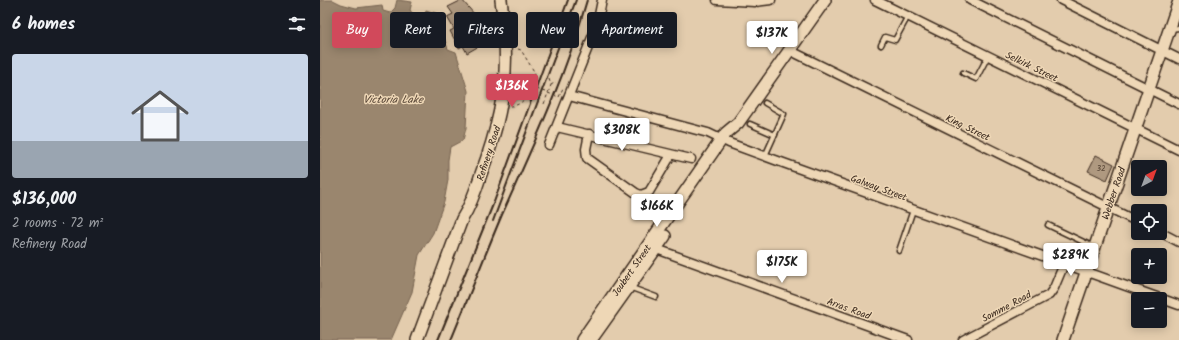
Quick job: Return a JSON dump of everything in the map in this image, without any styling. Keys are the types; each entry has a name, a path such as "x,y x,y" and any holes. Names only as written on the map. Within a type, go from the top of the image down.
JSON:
{"main road":[{"name":"Refinery Road","path":"502,0 503,12"},
{"name":"Joubert Street","path":"582,340 652,247 726,141 726,133 738,123 825,0"},
{"name":"Webber Road","path":"1063,340 1162,51 1174,29 1179,1"},
{"name":"Refinery Road","path":"469,209 489,154 498,122 504,84 505,48"},
{"path":"417,340 462,219 469,209"},
{"path":"425,340 468,221 469,209"},
{"name":"Joubert Street","path":"591,340 629,287 652,247"}],"street":[{"path":"549,145 570,96 597,25 602,0"},
{"path":"717,0 755,2 771,0"},
{"name":"Selkirk Street","path":"875,0 1179,150"},
{"path":"970,0 1179,104"},
{"path":"1061,0 1179,59"},
{"name":"King Street","path":"789,50 1131,219"},
{"name":"Galway Street","path":"570,96 708,133 765,156 1179,305"},
{"path":"557,126 691,159"},
{"path":"589,134 586,149 587,158 641,195 649,192 671,155"},
{"path":"1167,236 1179,242"},
{"name":"Arras Road","path":"652,247 908,340"},
{"name":"Somme Road","path":"963,340 1048,295 1054,288 1064,264"}],"lane":[{"path":"881,45 885,37 896,40 908,16"},
{"path":"963,73 976,78 988,56"},
{"path":"765,103 784,114 765,156"},
{"path":"750,124 775,135"},
{"path":"899,250 913,210"},
{"path":"1048,225 1095,247"},
{"path":"629,287 656,297"}],"path":[{"path":"501,105 517,106 526,99 534,78 535,73 521,50 516,48"},
{"path":"544,104 551,84 549,79"},
{"path":"551,84 556,82"},
{"path":"530,86 559,97 562,87"}],"water":[{"name":"Victoria Lake","path":"320,0 333,0 356,8 382,5 383,11 390,13 390,48 446,48 446,43 448,49 456,52 468,91 466,128 463,140 450,147 448,160 448,180 444,202 433,233 419,255 412,292 391,340 320,340"},
{"name":"Victoria Lake","path":"397,0 412,2 410,10 411,12 391,12 395,8"}],"building":[{"path":"462,0 472,12 454,12 454,29 447,17 453,14 448,7"},
{"path":"454,29 454,39 450,31"},
{"path":"464,48 476,48 467,53"},
{"path":"1096,155 1114,164 1107,180 1088,171"}],"railway":[{"path":"438,340 494,202 568,0"},
{"path":"493,221 576,0"},
{"path":"451,340 501,217 537,137 559,83 579,28 587,0"}]}
